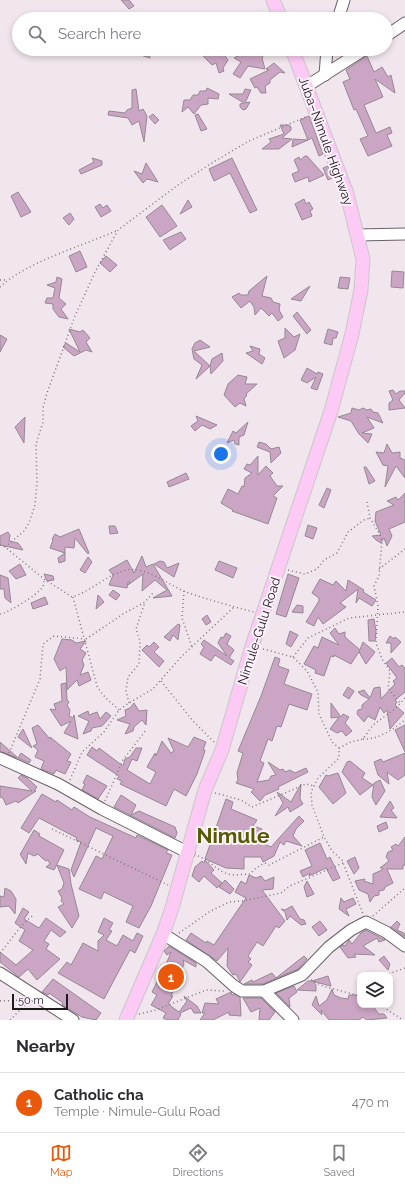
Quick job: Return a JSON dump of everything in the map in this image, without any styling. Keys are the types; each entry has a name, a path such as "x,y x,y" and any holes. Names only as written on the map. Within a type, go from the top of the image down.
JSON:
{"main road":[{"path":"273,0 278,12"},
{"name":"Juba–Nimule Highway","path":"295,56 347,194 357,235"},
{"name":"Nimule-Gulu Road","path":"126,1019 167,936 205,790 222,750 252,646 331,411 352,334 361,290 363,259 357,235"}],"street":[{"path":"340,12 344,0"},
{"path":"393,31 405,23"},
{"path":"325,75 326,56"},
{"path":"307,86 354,56"},
{"path":"357,235 405,234"},
{"path":"3,760 66,788 102,809 189,854"},
{"path":"167,936 206,961 234,986 242,991 264,991 302,975 329,947 351,930 366,922 386,932 405,946"},
{"path":"0,973 73,1020"},
{"path":"264,991 293,1020"}],"path":[{"path":"0,287 7,280 51,257 118,230 178,185 249,141 317,112"},
{"path":"5,547 24,531 29,523 35,505 37,483 36,444 43,422 47,393 75,316 95,272 118,230"},
{"path":"0,280 7,280"},
{"path":"368,502 370,518 382,541 379,569 374,586 378,615 376,643 382,659 390,671 388,688 400,703"},
{"path":"279,568 305,574 317,569 324,560 337,553 348,532 364,520 370,518"},
{"path":"0,548 1,545 5,547 44,578 72,597 97,686 103,697 112,702 119,710"},
{"path":"379,569 405,549"},
{"path":"72,597 85,593 122,571 133,569 155,576 184,591 234,607 263,614"},
{"path":"0,614 6,613 36,593 43,586 44,578"},
{"path":"184,591 182,618 192,647"},
{"path":"3,760 40,678 43,644 54,636 85,639 145,602 153,593"},
{"path":"129,703 126,691 128,677 139,664 140,642 136,629 145,602"},
{"path":"66,788 82,752 104,732 119,710 153,689 192,647 234,607"},
{"path":"293,657 308,638 349,618 405,612"},
{"path":"252,646 293,657 307,671 318,692 319,714 332,742 339,748 339,758 318,778 311,792 312,805 324,838 343,863 366,922 405,888"},
{"path":"161,681 192,721 222,750"},
{"path":"363,739 373,725 395,709 405,698"},
{"path":"339,748 351,742 370,739 396,728 405,720"},
{"path":"102,809 123,760 146,730"},
{"path":"205,790 241,800 252,807 306,784 314,786"},
{"path":"52,829 178,890"},
{"path":"189,854 204,858 213,866 228,874 250,874 256,868 265,863 269,865 324,838"},
{"path":"167,936 229,902 243,901 281,893 290,886 343,863"},
{"path":"0,953 18,933 25,921 34,915"},
{"path":"393,972 405,968"},
{"path":"302,975 323,986 357,994"},
{"path":"126,1019 156,1010 206,990 242,991"},
{"path":"0,1001 30,1000 10,1020"},
{"path":"385,1008 403,1020"}],"building":[{"path":"121,0 129,0 134,6 129,9"},
{"path":"203,56 225,56 228,60 223,68 224,71 219,73 216,63 212,65"},
{"path":"238,56 263,56 262,58 265,69 248,66 240,78 233,74 241,62 234,58"},
{"path":"367,56 374,72 382,67 388,77 391,75 395,93 375,79 383,97 364,105 376,133 390,127 392,133 387,135 392,146 368,156 360,139 368,136 356,109 354,110 343,82 350,79 346,70"},
{"path":"274,63 285,73 280,72 270,80 270,83 265,86 266,93 261,93 257,87 255,88 250,79 269,70 266,69"},
{"path":"207,88 219,94 218,99 208,98 208,104 201,105 194,114 188,107 182,112 184,100 190,100 193,95 198,95 200,91 206,91"},
{"path":"136,89 139,111 143,109 147,116 144,142 139,121 132,125 128,118 108,115 109,111 125,113 127,110 132,108 132,90"},
{"path":"245,89 251,90 245,103 250,102 246,109 243,110 240,107 240,104 244,103 229,94 243,94"},
{"path":"153,114 159,120 155,124 149,117"},
{"path":"198,114 207,129 201,131 195,115"},
{"path":"309,116 323,154 319,156 312,138 308,140 300,120"},
{"path":"280,125 289,125 291,127 291,130 282,138 292,139 279,149 262,149 271,142 269,139 284,134"},
{"path":"293,139 308,140 292,147"},
{"path":"307,156 324,175 309,182 308,177 295,182 292,174 299,171 294,160 299,157 300,160"},
{"path":"92,158 102,161 102,165 81,174 79,170 94,162"},
{"path":"232,158 257,210 250,213 230,173 214,181 209,169"},
{"path":"146,163 158,182 147,179 143,183 134,171 142,174"},
{"path":"328,166 332,178 328,180 323,168"},
{"path":"18,192 31,212 21,217 11,196"},
{"path":"304,199 306,204 309,202 313,209 310,211 312,216 302,220 295,204"},
{"path":"188,200 192,207 180,214"},
{"path":"100,204 103,208 107,205 111,211 101,217 95,207"},
{"path":"162,205 177,226 160,237 146,217"},
{"path":"70,213 74,219 69,225 63,218"},
{"path":"181,232 186,239 170,250 163,240"},
{"path":"80,251 87,267 76,272 69,256"},
{"path":"106,256 117,265 110,272 100,263"},
{"path":"392,271 404,272 403,288 391,287"},
{"path":"267,276 262,296 271,298 273,302 280,304 279,310 283,317 278,321 272,313 269,316 261,308 255,315 254,307 250,301 241,308 232,297 239,293 241,295 248,295 249,291"},
{"path":"57,277 62,279 59,298 66,304 61,309 68,319 59,317 53,309 53,304 45,303 47,298 53,298 55,288 47,285 56,282"},
{"path":"340,277 350,278 348,289 338,288"},
{"path":"310,286 301,301 291,299"},
{"path":"297,312 311,330 307,334 293,316"},
{"path":"285,328 294,337 300,334 295,350 284,358 278,341 285,338"},
{"path":"69,329 80,332 83,330 90,338 86,342 92,352 86,350 74,356 63,347 66,343 80,352"},
{"path":"328,329 338,332 336,338 333,338 332,345 324,343"},
{"path":"0,335 7,339 0,352"},
{"path":"200,340 210,347 194,351 210,366 196,379 202,365 194,359 192,349 195,343"},
{"path":"250,346 260,349 259,354 265,358 262,364 246,353 253,351"},
{"path":"222,353 223,361 211,374 210,366 212,359"},
{"path":"307,368 317,374 318,372 323,374 317,390 311,388 316,377 307,383 301,380"},
{"path":"238,375 247,377 245,384 257,384 246,394 247,395 244,399 246,406 240,403 235,407 224,395 228,384"},
{"path":"393,390 396,394 400,391 405,391 399,400 405,408 389,410 389,403 393,400 389,391"},
{"path":"352,408 359,410 363,408 367,410 371,409 373,412 378,413 383,423 367,417 374,428 362,433 372,434 368,443 359,434 351,421 338,417 351,413"},
{"path":"196,416 217,425 210,429 202,425 195,431 191,426 198,421"},
{"path":"25,417 24,443 15,427"},
{"path":"248,422 244,435 239,437 239,445 235,444 234,440 227,443 233,431 236,433"},
{"path":"259,442 266,444 271,449 279,447 281,453 271,463 270,452 257,447"},
{"path":"387,444 392,453 400,452 400,458 405,460 405,478 396,466 385,487 388,466 383,465 376,452 384,453"},
{"path":"258,456 258,475 266,466 273,473 270,476 277,486 283,486 273,496 277,498 268,524 232,511 233,510 221,503 228,489 238,494 242,486 244,487 245,478 252,473 244,469 247,464 250,465"},
{"path":"364,467 366,467 375,481 369,484"},
{"path":"186,473 189,479 169,487 167,482"},
{"path":"327,488 331,490 324,508 319,505"},
{"path":"405,493 405,522 389,529 392,536 387,546 384,538 381,543 372,536 381,535 375,521 376,512 394,505 387,501 396,497 398,500"},
{"path":"308,525 317,528 313,539 305,536"},
{"path":"109,526 115,526 118,533 110,534"},
{"path":"79,529 89,553 88,554 75,538 74,548 65,547 65,553 50,548 52,539 55,534 60,537"},
{"path":"8,532 10,535 9,541 18,543 23,550 0,545 0,536"},
{"path":"65,553 65,561 59,563 58,558"},
{"path":"142,556 146,567 153,564 172,596 153,598 167,590 155,580 142,591 143,574 128,585 130,582 128,582 127,588 109,585 113,575 109,570 127,560 134,573"},
{"path":"88,557 92,562 85,573 80,570"},
{"path":"160,561 164,562 167,568 179,563 174,577 154,564"},
{"path":"219,561 237,568 233,578 215,570"},
{"path":"20,564 26,575 16,579 9,571"},
{"path":"44,574 53,576 54,580 47,581"},
{"path":"288,574 299,578 286,617 276,614"},
{"path":"0,575 8,578 11,603 5,598 4,589 0,589"},
{"path":"320,579 333,585 336,581 346,591 348,580 376,600 372,606 359,598 356,603 358,589 340,603 346,607 323,624 318,617 314,626 306,622 319,601 319,598 312,593"},
{"path":"113,590 120,595 116,600 109,595"},
{"path":"98,595 104,602 96,609"},
{"path":"45,597 48,604 33,609 31,603"},
{"path":"297,605 303,606 303,613 292,612"},
{"path":"207,615 211,622 206,625 202,619"},
{"path":"374,619 376,631 375,641 369,641 368,620"},
{"path":"178,624 180,625 178,640 173,635 170,641 164,637"},
{"path":"335,628 339,634 345,632 345,637 360,650 351,664 334,655 334,657 331,656 324,676 315,673 316,670 304,664 314,646 318,648 322,637 339,645 330,633"},
{"path":"290,631 298,635 291,647 286,644"},
{"path":"226,633 231,636 227,644 234,650 229,658 234,661 231,665 215,655 211,661 200,654 204,647 201,644 204,640 227,656 218,643 221,637 223,638"},
{"path":"390,636 394,639 395,637 401,642 391,653 391,643 386,643"},
{"path":"62,639 72,640 76,643 86,641 80,649 86,653 82,660 84,665 80,675 88,672 91,680 79,686 77,680 67,690 66,667 60,671 54,659"},
{"path":"154,642 159,647 154,652 164,661 159,667 142,650 147,645 149,647"},
{"path":"363,642 375,652 366,664 359,652"},
{"path":"275,657 280,659 278,666 289,670 284,684 312,694 307,710 289,704 281,727 277,726 272,741 268,739 260,761 264,763 257,782 269,780 271,776 276,775 268,762 280,770 283,769 285,772 290,770 295,773 306,768 308,772 278,787 279,789 265,795 260,801 251,792 254,789 236,783 238,780 237,773 243,753 238,751 261,696"},
{"path":"392,658 399,667 402,665 405,668 405,692 395,700 397,702 395,705 404,713 390,729 387,710 384,713 380,707 375,720 368,716 364,722 357,714 358,710 362,709 362,705 369,699 358,692 364,690 370,698 374,688 380,687 381,699 395,684 393,681 397,678 386,663"},
{"path":"66,683 67,700 69,702 67,705 70,710 69,716 73,718 74,715 78,739 64,733 71,721 61,726 50,709 56,710 54,704 62,701 61,684"},
{"path":"348,687 354,691 349,699 343,695"},
{"path":"134,703 139,711 147,710 146,725 142,720 134,727 133,731 125,734 130,724 117,720 126,716 125,710 130,708"},
{"path":"331,703 341,717 343,714 349,717 345,723 352,731 346,736 342,731 337,733 330,729 339,717 331,718"},
{"path":"88,711 89,715 97,712 100,719 106,712 111,716 102,726 92,728 91,731 83,734 89,721 78,716"},
{"path":"38,725 50,739 50,737 71,754 67,761 71,762 65,774 56,770 54,774 41,769 44,761 35,757 38,750 33,746 37,744 32,728"},
{"path":"405,725 405,752 395,730"},
{"path":"23,729 32,748 18,737"},
{"path":"194,737 206,742 203,750 205,750 204,754 197,774 186,796 174,789 166,806 120,784 122,781 117,779 119,776 87,755 92,747 97,751 99,748 123,766 125,759 130,757 136,748 142,748 137,761 132,759 127,770 150,784 156,772 147,767 155,753 156,756 162,741 171,753 174,751 168,738 188,747"},
{"path":"0,742 17,757 17,758 0,751"},
{"path":"21,753 31,760 29,763 18,758"},
{"path":"405,753 405,775 398,780 387,772 389,784 378,775 374,762 381,759 383,762"},
{"path":"350,761 365,773 362,778 373,785 360,795 342,772 347,762"},
{"path":"338,773 346,793 333,804 319,787 326,775 328,776"},
{"path":"21,775 37,787 34,791 36,791 18,803 16,801 6,805 3,798 0,797 0,786 32,791 18,778"},
{"path":"87,775 107,786 98,799 82,790 85,784 83,783"},
{"path":"380,780 385,791 376,805 372,797 374,783"},
{"path":"301,784 300,799 303,804 290,812 288,807 275,816 283,803 277,792 291,802"},
{"path":"42,794 56,802 57,800 72,810 74,807 90,817 136,838 137,835 168,850 166,853 172,855 151,906 139,928 126,922 133,906 104,892 101,899 79,889 96,856 102,859 113,836 96,828 74,877 71,870 81,842 76,840 77,838 39,818 29,833 21,828"},
{"path":"121,795 136,805 131,815 139,811 175,827 177,833 175,838 114,807"},
{"path":"226,799 233,802 231,809 257,820 253,826 262,829 258,841 271,847 299,816 304,821 296,829 293,836 302,846 286,841 284,845 280,842 274,856 263,862 261,857 244,857 244,869 226,868 205,859"},
{"path":"390,801 394,808 391,810 397,818 380,817"},
{"path":"386,822 388,828 379,832 377,826"},
{"path":"34,830 40,834 39,836 64,850 54,870 46,867 50,864 48,860 46,861 38,854 34,856 28,853 26,864 20,854 22,853"},
{"path":"405,837 405,865 403,865 403,869 387,869 393,883 385,887 384,890 379,891 379,895 374,896 370,902 368,894 359,890 355,881 365,879 364,881 373,884 373,874 382,870 383,868 380,868 389,861 386,857 388,852 393,850 391,847 396,844 398,846"},
{"path":"320,843 327,859 330,857 340,878 333,881 326,868 309,876 310,873 303,877 300,871 312,866 305,850"},
{"path":"355,857 359,868 354,874 347,861"},
{"path":"205,860 214,870 211,873 222,883 217,888 204,876 199,882 192,876 195,867 202,861 204,863"},
{"path":"57,865 69,869 79,916 72,928 58,907 64,904 61,901 62,898 58,891 62,889 64,883"},
{"path":"249,875 256,878 261,876 265,881 274,877 273,889 262,890 285,921 279,928 276,926 263,946 257,942 248,956 251,959 248,962 252,965 240,982 236,974 233,975 227,966 228,948 217,961 186,940 191,933 206,943 207,941 214,945 246,898 235,892 241,881 246,884"},
{"path":"225,880 234,889 230,894 219,887"},
{"path":"307,881 314,894 307,897 304,887"},
{"path":"5,888 11,891 16,899 15,914 9,906 0,907 0,896 4,897"},
{"path":"341,898 344,902 353,898 356,904 346,909 349,916 339,909"},
{"path":"292,906 300,919 304,920 306,924 301,925 290,916 287,920 285,912 281,909 285,910"},
{"path":"23,908 29,912 24,919 39,928 46,918 66,932 60,937 51,930 44,941 49,944 46,949 60,959 37,980 28,969 19,977 0,962 0,952 16,965 33,950 19,941 25,930 15,923"},
{"path":"104,918 113,923 109,930 112,931 106,940 117,946 123,935 133,941 137,933 143,936 135,953 130,950 104,999 58,973 67,962 71,965 83,943 98,951 98,941 104,935 98,932"},
{"path":"320,921 327,930 319,936 312,927"},
{"path":"397,921 400,924 397,930 404,933 405,937 391,927"},
{"path":"366,930 385,940 379,942 377,938 363,946 375,955 354,954 356,957 348,958 340,947 343,945 345,946 349,940 352,944 361,933"},
{"path":"169,946 196,963 196,967 183,960 184,964 171,996 173,996 168,1004 179,1012 187,1001 184,996 197,1006 201,1013 194,1013 191,1008 180,1013 181,1014 178,1020 167,1020 163,1018 166,1013 151,1005 157,995 152,992 160,976 161,977 171,952 167,955 164,951"},
{"path":"304,956 307,959 298,969 263,984 244,984 252,980 253,982 272,973 276,978"},
{"path":"384,956 390,964 388,970 379,960"},
{"path":"328,976 331,986 312,981"},
{"path":"53,979 101,1013 96,1020 82,1017 62,1005 63,1003 49,993 48,995 42,992"},
{"path":"308,981 313,981 316,985 316,991 297,990"},
{"path":"294,986 297,992 289,998 290,1007 276,993"},
{"path":"332,989 334,995 341,998 348,999 349,995 357,995 357,1008 374,1008 379,1014 384,1014 387,1018 367,1020 363,1017 359,1020 329,1020 321,1010 322,1015 312,1005 316,996 319,1006 327,1000"},
{"path":"231,992 232,995 234,994 240,997 241,1016 229,1015 229,1012 213,1020 200,1020 205,1013 202,1013 205,1003 219,1004 216,999"},
{"path":"243,998 261,998 275,1012 269,1020 259,1020 260,1008 251,1012"}],"place":[{"name":"Catholic cha","path":"171,977"}],"district":[{"name":"Nimule","path":"233,835"}]}
